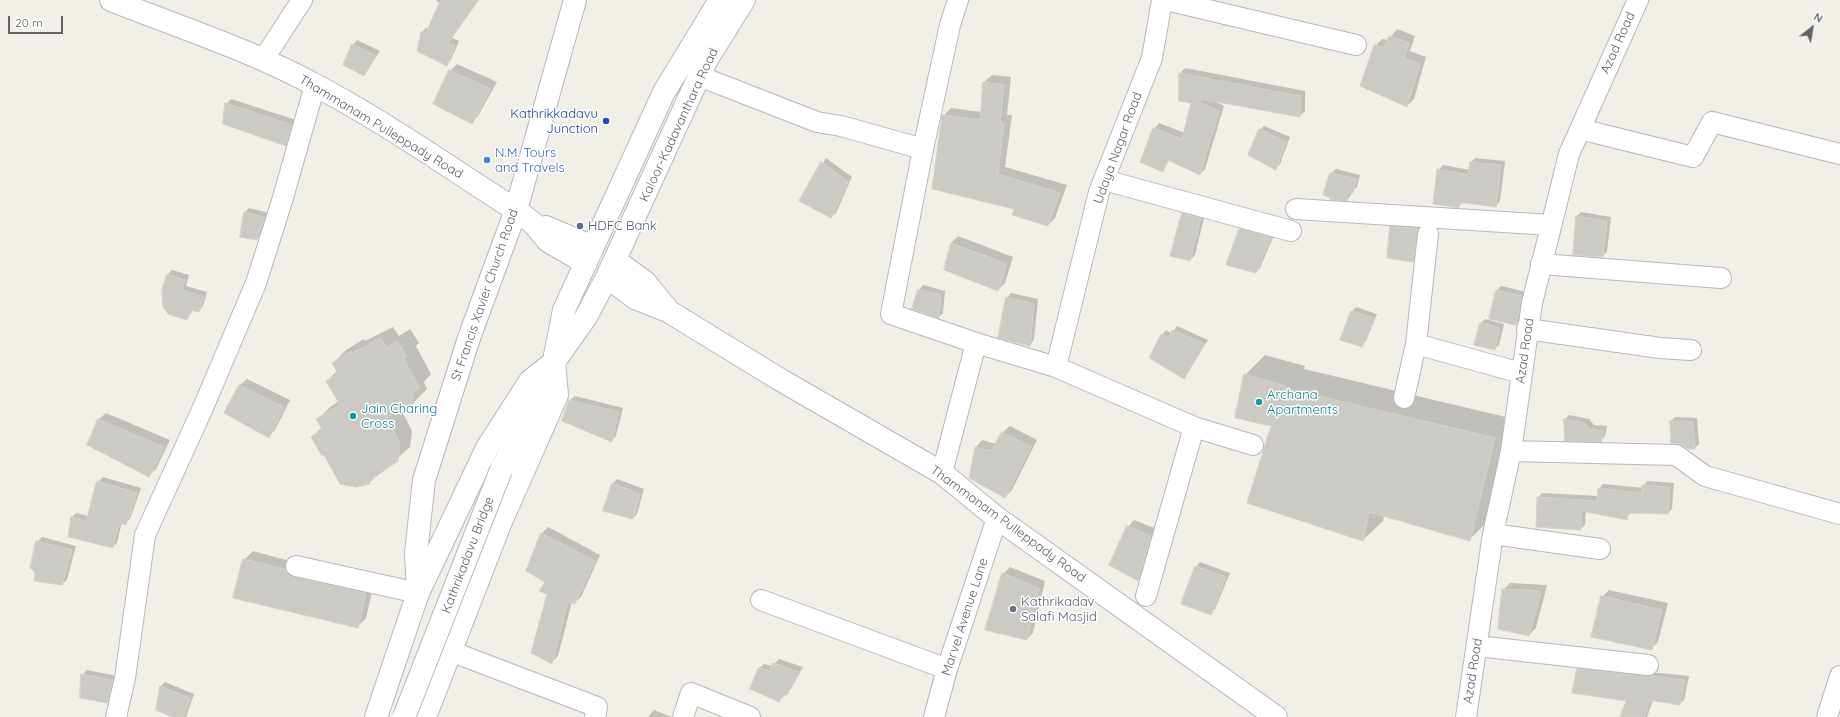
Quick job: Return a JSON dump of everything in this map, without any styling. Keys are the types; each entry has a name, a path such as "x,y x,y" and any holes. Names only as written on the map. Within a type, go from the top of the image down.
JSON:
{"main road":[{"name":"Thammanam Pulleppady Road","path":"111,0 263,60 315,85 384,126 516,210 533,223 554,229 589,255"},
{"name":"St Francis Xavier Church Road","path":"418,593 416,553 424,480 469,338 516,210 575,0"},
{"name":"Kaloor-Kadavanthara Road","path":"554,362 564,310 589,255 664,92 720,0"},
{"name":"Kaloor-Kadavanthara Road","path":"554,362 586,317 611,269 706,61 744,0"},
{"name":"Thammanam Pulleppady Road","path":"611,269 645,282 668,311 779,379 942,473 997,518 1276,717"},
{"path":"376,717 401,647 418,593 487,448 530,381 554,362"},
{"path":"425,717 447,657 500,524 557,395 554,362"},
{"name":"Kathrikadavu Bridge","path":"404,717 501,470 554,362"},
{"path":"401,647 447,657"}],"street":[{"path":"263,60 302,0"},
{"path":"958,0 950,26 923,149 891,314 976,343 1056,367 1194,427 1253,445"},
{"name":"Udaya Nagar Road","path":"1056,367 1099,192 1152,58 1162,0"},
{"path":"1166,0 1356,45"},
{"name":"Azad Road","path":"1466,717 1493,534 1511,451 1527,329 1541,264 1569,154 1638,0"},
{"path":"700,76 817,122 841,126 923,149"},
{"path":"116,717 125,678 145,534 202,410 256,283 282,200 315,85"},
{"path":"1580,129 1693,157 1712,122 1840,154"},
{"path":"1104,180 1290,231"},
{"path":"1296,209 1551,225"},
{"path":"1404,398 1416,344 1428,234"},
{"path":"1541,264 1721,278"},
{"path":"1527,329 1660,348 1691,350"},
{"path":"942,473 976,343"},
{"path":"1416,344 1522,373"},
{"path":"1146,596 1194,427"},
{"path":"1511,451 1676,455 1705,476 1840,514"},
{"name":"Marvel Avenue Lane","path":"934,717 947,669 997,518"},
{"path":"1493,534 1600,549"},
{"path":"296,566 418,593"},
{"path":"761,600 947,669"},
{"path":"1476,646 1648,665"},
{"path":"447,657 597,707 595,717"},
{"path":"1830,716 1840,676"},
{"path":"683,717 691,693 750,717"}],"building":[{"path":"441,0 478,0 448,43 455,45 447,66 417,51 421,32 425,34"},
{"path":"1389,36 1409,43 1404,58 1420,64 1407,107 1360,86 1374,45 1384,47"},
{"path":"352,44 376,56 364,76 343,65"},
{"path":"449,70 491,89 472,124 433,104"},
{"path":"1179,73 1300,96 1300,117 1201,99 1200,102 1219,111 1200,175 1168,160 1163,172 1140,162 1153,128 1182,139 1191,103 1179,101"},
{"path":"983,82 1004,85 1000,122 1004,123 998,174 1060,193 1048,226 1012,215 1014,209 932,189 942,115 980,120"},
{"path":"225,103 292,125 286,146 223,124"},
{"path":"1259,129 1286,142 1276,170 1248,155"},
{"path":"821,162 848,182 831,218 799,201"},
{"path":"1470,162 1501,165 1496,207 1459,202 1459,208 1433,204 1437,169 1468,175"},
{"path":"1330,173 1356,179 1353,193 1348,192 1347,201 1330,200 1330,198 1323,195"},
{"path":"244,212 265,217 257,240 240,237"},
{"path":"1182,213 1201,218 1190,261 1170,256"},
{"path":"1576,216 1607,221 1603,257 1573,255"},
{"path":"1390,226 1418,229 1413,262 1387,258"},
{"path":"1239,229 1271,237 1256,273 1226,265"},
{"path":"951,243 1007,264 998,291 944,270"},
{"path":"167,274 185,280 182,290 204,297 199,312 190,310 187,320 168,314 163,307 162,291"},
{"path":"918,289 941,295 939,318 912,309"},
{"path":"1496,290 1522,296 1516,325 1489,319"},
{"path":"1006,297 1034,304 1030,346 998,338"},
{"path":"1351,311 1374,318 1362,347 1340,340"},
{"path":"1480,323 1500,328 1495,350 1474,345"},
{"path":"1172,330 1205,344 1184,379 1149,358 1161,334 1169,339"},
{"name":"Jain Charing Cross","path":"381,338 386,348 397,341 407,356 403,358 419,387 412,395 414,403 387,417 400,444 398,461 369,481 370,484 356,487 340,484 324,455 322,456 311,437 322,429 316,419 340,405 326,381 338,374 332,363 351,351 352,353"},
{"path":"1244,374 1286,386 1285,388 1495,438 1470,541 1369,512 1363,541 1247,503 1271,426 1235,418"},
{"path":"239,385 284,407 269,438 224,413"},
{"path":"569,400 619,412 612,442 562,421"},
{"path":"98,419 164,447 149,477 87,445"},
{"path":"1564,419 1585,423 1589,429 1604,431 1601,442 1565,441"},
{"path":"1670,421 1693,422 1695,449 1688,449 1682,445 1671,443"},
{"path":"1002,432 1031,447 1005,498 969,478 975,447 991,451"},
{"path":"97,481 137,493 126,525 119,523 113,548 68,537 71,517 86,521"},
{"path":"612,483 640,494 633,519 603,511"},
{"path":"1642,485 1670,487 1668,514 1628,513 1627,520 1582,511 1581,530 1536,527 1537,497 1597,501 1598,488 1642,493"},
{"path":"1127,526 1151,536 1138,581 1109,565"},
{"path":"541,533 595,561 575,604 568,602 552,664 531,653 547,594 539,591 545,582 526,571"},
{"path":"36,541 72,550 62,585 34,581 35,572 30,568"},
{"path":"243,559 285,569 289,575 294,577 366,593 358,628 233,598"},
{"path":"1195,566 1226,577 1211,615 1181,604"},
{"name":"Kathrikadav Salafi Masjid","path":"1002,573 1039,588 1027,640 985,630"},
{"path":"1502,589 1541,591 1529,636 1498,629"},
{"path":"1601,596 1662,610 1652,650 1591,637"},
{"path":"773,663 799,672 787,695 783,695 779,702 750,689 758,668 769,671"},
{"path":"1577,669 1685,680 1680,705 1650,700 1644,717 1620,717 1626,701 1572,693"},
{"path":"81,674 113,680 107,703 80,698"},
{"path":"160,686 190,698 184,717 173,717 156,710"}],"place":[{"name":"Kathrikkadavu Junction","path":"606,121"},
{"name":"N.M. Tours and Travels","path":"487,160"},
{"name":"HDFC Bank","path":"580,226"},
{"name":"Archana Apartments","path":"1259,402"},
{"name":"Jain Charing Cross","path":"353,416"},
{"name":"Kathrikadav Salafi Masjid","path":"1013,609"}]}
